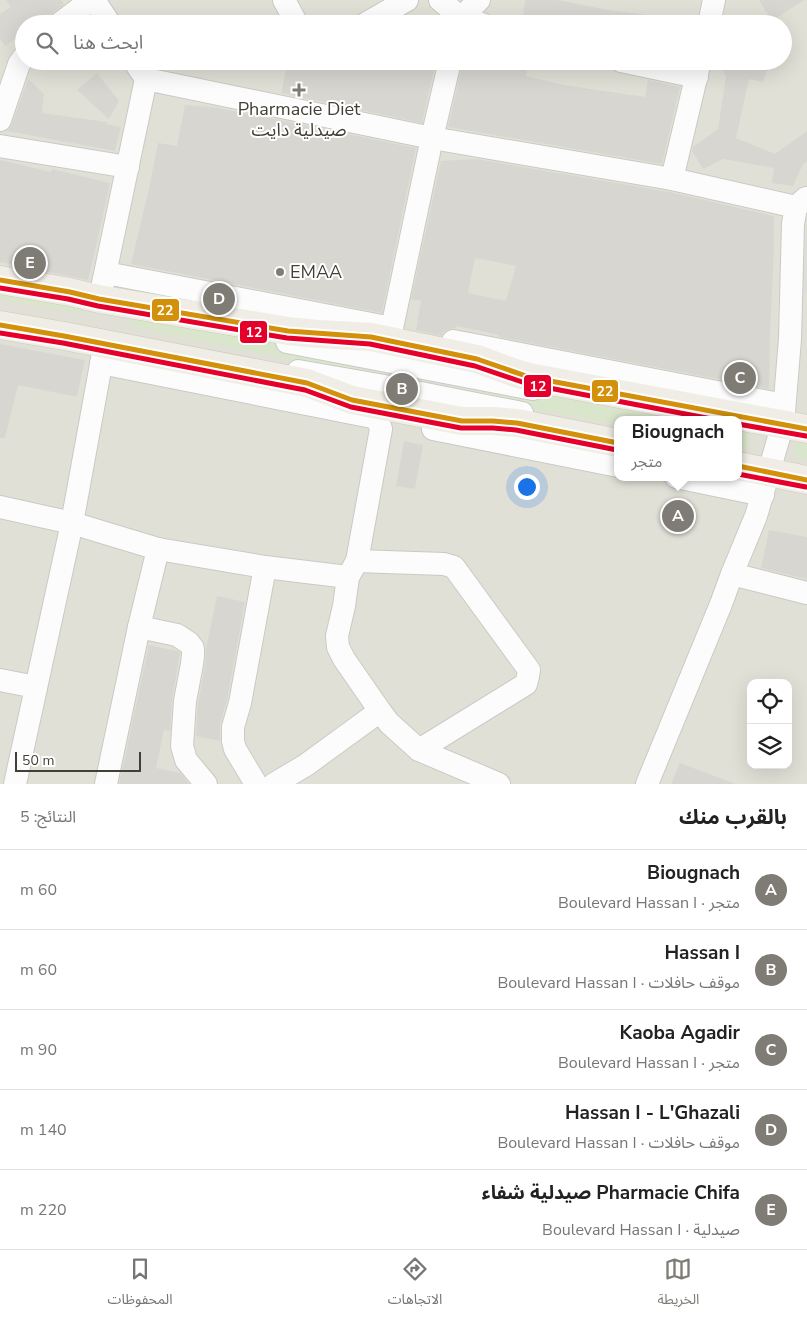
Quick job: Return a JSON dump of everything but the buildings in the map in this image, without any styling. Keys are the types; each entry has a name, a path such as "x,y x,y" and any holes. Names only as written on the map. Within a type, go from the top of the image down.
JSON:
{"main road":[{"path":"0,280 99,299 303,333 371,337 477,359 529,377 788,424"},
{"path":"0,326 103,354 307,383 375,411 455,427 517,423 614,442"},
{"path":"742,467 768,476 807,480"}],"street":[{"path":"71,15 92,0 103,15"},
{"path":"284,0 292,15"},
{"path":"381,15 407,0"},
{"path":"440,0 458,15"},
{"path":"471,15 479,0"},
{"path":"711,15 714,0"},
{"path":"99,299 128,167 140,70 432,138 801,202 793,224 788,424 768,476 756,516 647,784"},
{"path":"392,328 448,70"},
{"path":"672,179 698,70"},
{"path":"0,120 7,78"},
{"path":"0,146 128,167"},
{"path":"106,274 613,372 788,424 807,442"},
{"path":"0,288 670,416"},
{"path":"0,311 215,356 390,387 614,431"},
{"path":"790,339 807,320"},
{"path":"15,784 72,523 103,354"},
{"path":"375,411 381,429 353,569 336,636 338,647 380,712 389,723 419,750 499,784"},
{"path":"742,429 788,424"},
{"path":"455,427 614,465"},
{"path":"742,457 768,476"},
{"path":"742,476 768,476 807,466"},
{"path":"0,508 72,523 158,549 264,567 353,569 444,564 454,567 529,670 528,676 526,684 419,750"},
{"path":"106,784 139,627 158,549"},
{"path":"256,784 235,749 233,726 240,703 264,567"},
{"path":"732,574 807,593"},
{"path":"139,627 177,636 189,643 193,648 194,655 185,701 182,746 186,760 206,784"},
{"path":"0,680 36,687"},
{"path":"274,784 306,765 380,712"}],"shaded area":[{"path":"0,0 807,0 807,784 0,784"},
{"path":"807,225 807,293 799,292"}],"green space":[{"path":"0,283 80,298 79,313 0,299"},
{"path":"134,312 362,356 359,374 131,326"},
{"path":"476,378 677,416 614,416 614,424 472,397"},
{"path":"742,428 751,430 748,450 742,449"},
{"path":"796,442 807,444 807,459 795,456"}],"transit line":[{"name":"22","path":"0,280 288,331 371,337 477,359 529,377 738,416"},
{"name":"12","path":"0,288 287,338 370,344 475,366 528,384 696,416"},
{"name":"22","path":"0,325 307,383 352,400 462,421 517,423 614,442"},
{"name":"12","path":"0,333 63,343 305,390 351,407 461,428 516,430 614,449"},
{"name":"22","path":"742,417 807,429"},
{"name":"12","path":"742,425 806,436"},
{"name":"22","path":"742,467 807,480"},
{"name":"12","path":"742,475 806,487"}],"place":[{"name":"Pharmacie Diet صيدلية دايت","path":"299,90"},
{"name":"Pharmacie Chifa صيدلية شفاء","path":"30,263"},
{"name":"EMAA","path":"280,272"},
{"name":"Hassan I - L'Ghazali","path":"219,299"},
{"name":"Kaoba Agadir","path":"740,378"},
{"name":"Hassan I","path":"402,389"},
{"name":"Biougnach","path":"678,516"}]}
